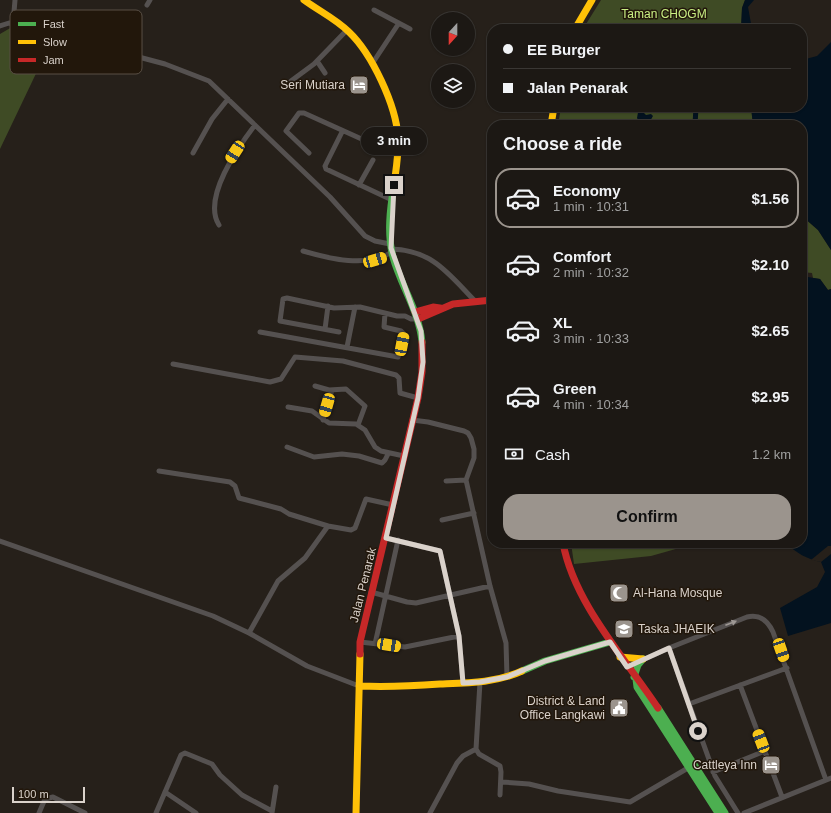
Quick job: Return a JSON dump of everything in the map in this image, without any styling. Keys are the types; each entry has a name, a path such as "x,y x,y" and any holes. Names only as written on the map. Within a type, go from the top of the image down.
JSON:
{"main road":[{"path":"578,24 592,0"},
{"name":"Jalan Penarak","path":"308,1 347,30 358,42 372,64 389,101 397,126 399,145 392,200 391,248 421,331 423,366 418,398 386,538 360,642 356,813"},
{"path":"410,300 430,311"},
{"path":"416,315 474,300 487,300"},
{"path":"421,331 430,311"},
{"path":"564,548 566,559 574,580 610,642 635,678 642,684 725,813"},
{"path":"358,686 384,687 480,682 507,677 545,661 610,642"},
{"path":"620,657 644,659"},
{"path":"644,659 638,666 635,678 637,687 718,813"}],"street":[{"path":"14,10 15,0"},
{"path":"147,5 150,0"},
{"path":"374,10 410,29"},
{"path":"372,64 399,23"},
{"path":"0,26 10,24"},
{"path":"291,81 317,62 347,30"},
{"path":"142,58 165,64 209,81 343,210 365,236 391,248 413,252 438,263 446,269 474,300"},
{"path":"317,62 325,73"},
{"path":"193,153 212,119 228,99"},
{"path":"309,153 286,131 299,113 304,113 342,132 397,155"},
{"path":"219,225 214,218 214,210 217,195 228,163 255,125"},
{"path":"342,132 326,168 392,200"},
{"path":"360,185 373,160"},
{"path":"303,251 325,257 362,261 384,257 391,248"},
{"path":"339,332 282,322 280,319 283,299 287,298 328,306 355,307 405,316 416,315"},
{"path":"325,329 328,306"},
{"path":"347,347 355,307"},
{"path":"260,332 398,357 404,334 401,331 384,327 385,313"},
{"path":"173,364 270,382 281,379 295,357 343,360 396,375 399,378 400,393 418,398"},
{"path":"315,386 332,390 346,389 365,406 358,425"},
{"path":"323,420 332,390"},
{"path":"288,407 312,412 329,423 350,423 358,425 365,430 375,448 388,454 404,456"},
{"path":"412,420 428,422 468,433 474,449 474,458 466,480 490,586 506,643 507,677"},
{"path":"287,446 314,457 342,454 359,456 382,462 388,454"},
{"path":"159,471 230,482 235,486 239,498 281,509 289,514 328,526 351,530 355,528 366,499 393,505"},
{"path":"446,480 466,480"},
{"path":"442,520 474,513"},
{"path":"249,633 278,581 305,558 328,526"},
{"path":"386,538 440,551 459,636 463,683"},
{"path":"0,540 213,616 249,633 307,666 358,686"},
{"path":"375,644 398,540"},
{"path":"372,592 407,602 416,603 490,586"},
{"path":"627,667 669,648 752,616 761,618 768,623 781,650 828,779 744,813"},
{"path":"360,642 405,647 459,636"},
{"path":"669,648 713,772 738,813"},
{"path":"689,704 787,668"},
{"path":"480,682 476,750 479,754 500,766 502,782 500,795"},
{"path":"740,685 782,797"},
{"path":"430,813 456,763 463,756 476,750"},
{"path":"713,772 765,751"},
{"path":"156,813 181,755 185,753 208,762 242,795 272,812 276,787"},
{"path":"502,782 529,784 558,791 630,802 688,768"},
{"path":"165,792 196,813"},
{"path":"39,813 45,799 53,796 85,813"}],"green space":[{"name":"Taman CHOGM","path":"601,0 745,0 742,8 741,24 586,24"},
{"path":"10,28 10,74 36,74 0,149 0,34"},
{"path":"560,112 752,112 752,120 559,120"},
{"path":"807,220 818,230 831,250 831,289 828,290 820,279 813,278 812,273 807,272"},
{"path":"572,548 679,548 651,556 574,564"}],"water":[{"path":"745,0 754,0 748,7 751,24 741,24 742,8"},
{"path":"831,42 831,250 818,230 807,220 807,120 752,120 752,112 807,112 807,59 817,56"},
{"path":"638,112 643,112 646,115 651,114 653,116 651,120 638,120"},
{"path":"807,277 820,279 828,290 831,289 831,623 788,636 780,608 817,587 825,572 821,562 802,555 792,548 807,548"}],"pier":[{"path":"828,546 831,546 831,554 821,562 811,560"}],"waterway":[{"path":"695,120 696,112"}],"traffic: fast":[{"path":"394,185 390,221 391,248 396,268 414,309 422,342"},
{"path":"522,671 545,661 610,642"},
{"path":"634,677 638,665 643,659"},
{"path":"636,679 637,687 718,813"},
{"path":"658,708 725,813"}],"traffic: slow":[{"path":"304,0 344,27 358,42 374,66 388,96 396,124 398,155 394,185"},
{"path":"578,24 592,0"},
{"path":"552,120 553,112"},
{"path":"356,813 360,654"},
{"path":"620,657 643,659"},
{"path":"359,686 471,683 502,678 522,671"}],"traffic: jam":[{"path":"418,319 453,304 487,301"},
{"path":"415,312 433,307 440,308"},
{"path":"360,654 360,642 418,398 422,372 422,342"},
{"path":"564,548 569,565 578,587 589,608 602,629 658,708"}],"place":[{"name":"Seri Mutiara","path":"359,85"},
{"name":"Al-Hana Mosque","path":"619,593"},
{"name":"Taska JHAEIK","path":"624,629"},
{"name":"District & Land Office Langkawi","path":"619,708"},
{"name":"Cattleya Inn","path":"771,765"}],"route":[{"path":"394,185 390,244 400,276 421,331 423,362 418,398 386,538 440,551 459,636 463,683 480,682 507,677 571,652 610,642 627,667 669,648 698,731"}]}
